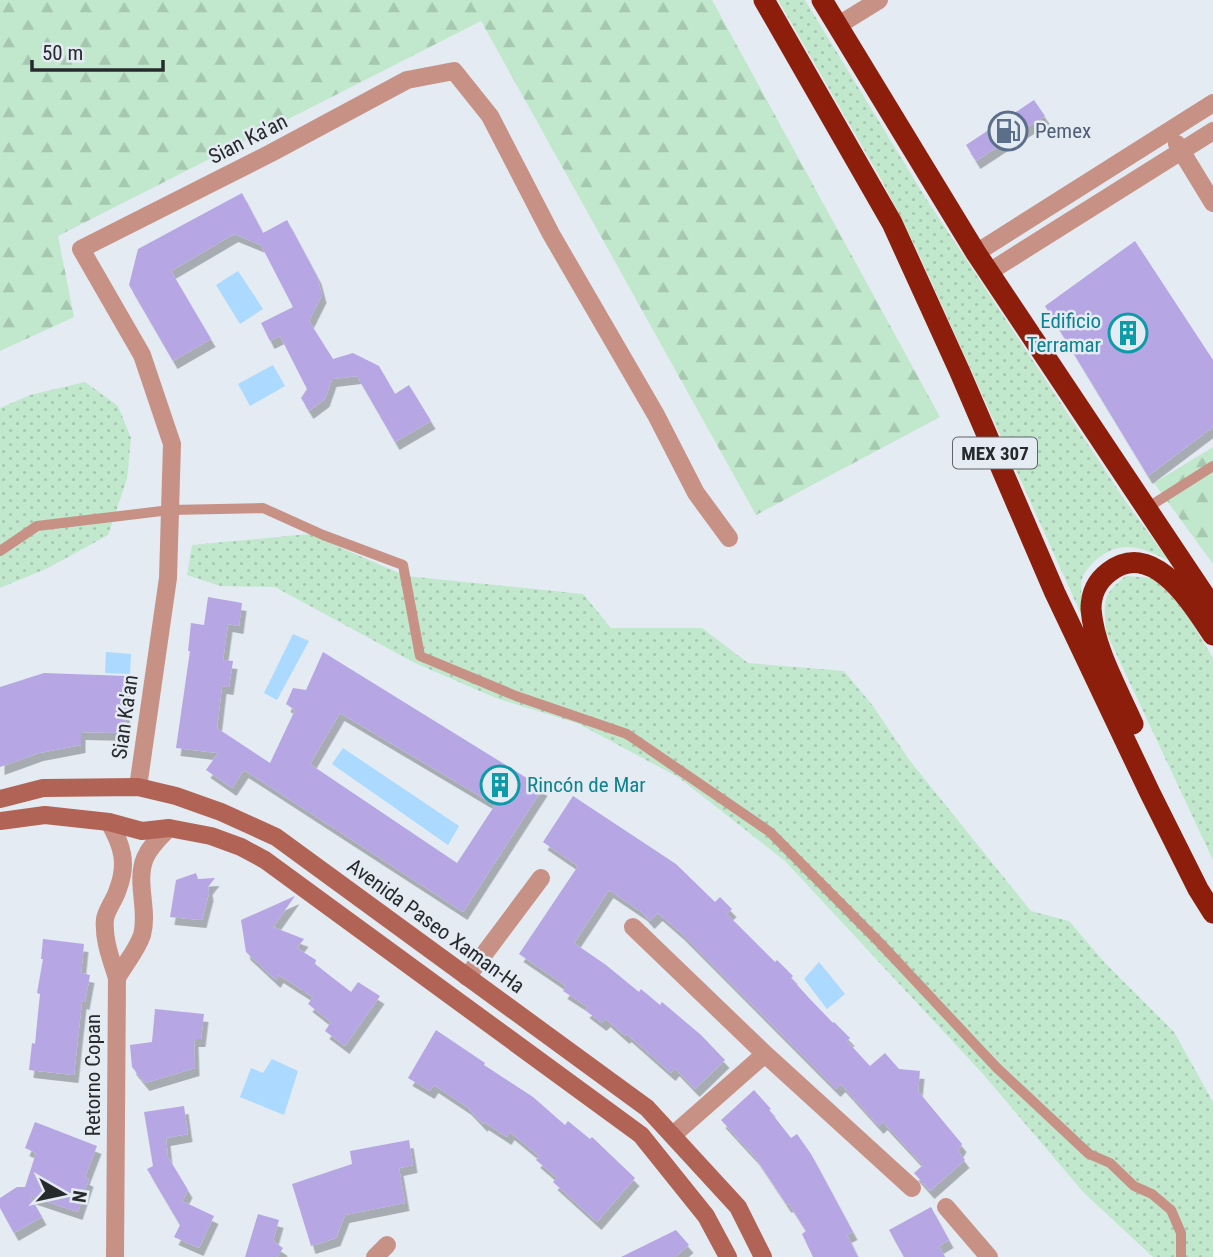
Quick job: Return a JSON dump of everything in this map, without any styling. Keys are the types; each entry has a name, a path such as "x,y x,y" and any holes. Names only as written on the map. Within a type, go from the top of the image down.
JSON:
{"highway":[{"name":"MEX 307","path":"764,0 892,223 1055,593 1150,793 1198,889 1213,913"},
{"path":"822,0 976,253 1213,608"},
{"path":"1150,793 1147,758 1094,632 1091,605 1097,583 1111,570 1135,561 1158,569 1190,601 1213,635"}],"main road":[{"name":"Avenida Paseo Xaman-Ha","path":"0,799 43,788 138,786 221,812 276,837 647,1108 738,1207 763,1257"},
{"path":"43,788 45,814"},
{"path":"211,836 221,812"},
{"path":"0,821 45,814 109,822 142,831 169,828 211,836 242,847 265,860 641,1135 706,1216 729,1257"},
{"path":"586,1094 604,1076"},
{"path":"716,1235 743,1217"}],"street":[{"path":"838,26 879,0"},
{"name":"Sian Ka'an","path":"138,786 168,578 172,444 142,355 81,249 271,153 407,80 454,71 490,116 551,234 656,415 696,493 729,538"},
{"path":"976,253 1213,103"},
{"path":"989,272 1213,131"},
{"path":"1170,132 1213,203"},
{"name":"Retorno Copan","path":"109,822 120,842 123,859 118,891 105,918 108,949 117,978 115,1257"},
{"name":"Retorno Copan","path":"117,978 141,936 145,907 142,876 144,860 152,846 169,828"},
{"path":"467,977 541,878"},
{"path":"634,927 765,1054 912,1188"},
{"path":"673,1135 765,1054"},
{"path":"946,1207 989,1257"}],"lane":[{"path":"1147,508 1213,466"},
{"path":"0,551 37,526 170,510 263,508 323,535 403,565 420,656 516,696 627,734 770,832 1015,1084 1090,1154 1110,1163 1134,1186 1152,1194 1171,1210 1181,1233 1181,1257"}],"green space":[{"path":"0,0 712,0 940,417 756,515 481,21 58,236 74,317 0,351"},
{"path":"778,0 805,0 925,197 1124,499 1168,560 1143,549 1126,547 1101,556 1083,576 1081,614 916,248 881,179"},
{"path":"85,382 118,406 131,438 127,479 108,535 48,568 0,588 0,408 30,395"},
{"path":"1213,447 1213,564 1154,483"},
{"path":"309,534 406,576 583,594 611,628 702,628 748,663 844,671 873,706 910,761 1031,911 1069,921 1105,963 1174,1032 1213,1102 1213,1257 1153,1257 1084,1193 983,1074 785,861 678,777 579,724 496,698 415,663 275,587 220,586 187,575 192,545"},
{"path":"1126,576 1153,578 1163,587 1186,613 1213,658 1213,860 1106,632 1108,594"}],"water":[{"path":"238,271 263,309 240,324 216,285"},
{"path":"273,365 285,386 250,406 238,384"},
{"path":"293,634 309,641 277,700 264,693"},
{"path":"106,652 131,654 130,674 105,673"},
{"path":"343,748 459,826 448,845 332,764"},
{"path":"819,962 845,994 827,1009 804,979"},
{"path":"272,1059 298,1071 284,1115 240,1097 251,1068 263,1073"}],"building":[{"path":"1034,100 1045,116 976,161 966,145"},
{"path":"242,193 263,233 287,220 317,276 322,295 309,321 333,359 353,353 379,366 395,394 409,385 431,421 395,442 357,376 332,379 325,399 309,411 301,398 307,389 280,336 270,341 261,323 293,307 261,245 234,234 171,271 211,339 173,361 129,285 138,249"},
{"name":"Edificio Terramar","path":"1135,241 1213,360 1213,427 1148,476 1045,306"},
{"name":"Rincón de Mar","path":"208,597 242,603 239,626 228,624 223,660 233,661 229,687 222,686 217,728 270,763 295,710 286,704 293,688 306,690 323,652 543,788 463,912 244,770 232,788 206,770 218,753 176,748 190,651 191,623 204,625","holes":["340,713 495,805 457,863 310,764"]},
{"path":"44,673 126,676 125,733 81,732 81,745 39,753 0,767 0,687"},
{"path":"573,796 676,864 715,902 720,897 732,909 727,914 775,962 777,960 793,976 791,978 809,998 850,1038 847,1041 870,1066 885,1053 899,1069 920,1071 918,1091 962,1144 958,1151 965,1160 930,1191 914,1173 923,1165 883,1122 879,1126 841,1084 836,1089 658,913 650,921 643,913 609,890 574,943 639,992 641,989 660,1005 662,1002 701,1035 725,1060 695,1089 675,1068 671,1073 627,1034 625,1036 606,1019 602,1023 585,1010 588,1007 563,991 566,986 519,954 578,866 543,842"},
{"path":"196,873 198,879 215,878 208,887 202,920 170,917 176,880"},
{"path":"295,896 273,927 304,939 297,948 316,960 315,964 351,992 358,982 380,996 345,1046 325,1031 331,1022 308,1004 313,997 279,975 276,980 246,952 241,920"},
{"path":"43,939 84,944 81,973 90,975 85,1002 82,1001 74,1075 29,1070 32,1043 35,1044"},
{"path":"155,1009 204,1014 201,1039 194,1039 195,1068 145,1083 132,1067 130,1045 152,1042"},
{"path":"436,1030 533,1097 565,1125 568,1121 590,1139 592,1137 635,1178 597,1222 553,1182 557,1178 536,1160 539,1156 510,1132 507,1137 484,1122 483,1124 467,1107 434,1085 430,1091 408,1078"},
{"path":"754,1090 791,1138 797,1134 811,1154 853,1232 847,1235 858,1257 813,1257 802,1234 806,1231 789,1204 787,1205 755,1157 721,1120"},
{"path":"184,1106 188,1134 166,1138 168,1157 188,1190 182,1201 214,1216 199,1248 174,1237 180,1225 147,1169 153,1166 144,1112"},
{"path":"35,1122 97,1146 85,1177 89,1179 78,1212 30,1196 42,1217 14,1233 0,1208 0,1198 17,1187 25,1187 36,1153 25,1148"},
{"path":"409,1140 413,1165 399,1168 405,1203 345,1215 336,1238 311,1246 292,1184 352,1164 350,1151"},
{"path":"931,1207 949,1240 939,1246 945,1257 904,1257 889,1230"},
{"path":"258,1214 279,1220 273,1241 283,1248 277,1257 245,1257"},
{"path":"676,1230 689,1245 675,1257 621,1257"}],"place":[{"name":"Pemex","path":"1008,131"},
{"name":"Edificio Terramar","path":"1128,333"},
{"name":"Rincón de Mar","path":"500,785"}]}
